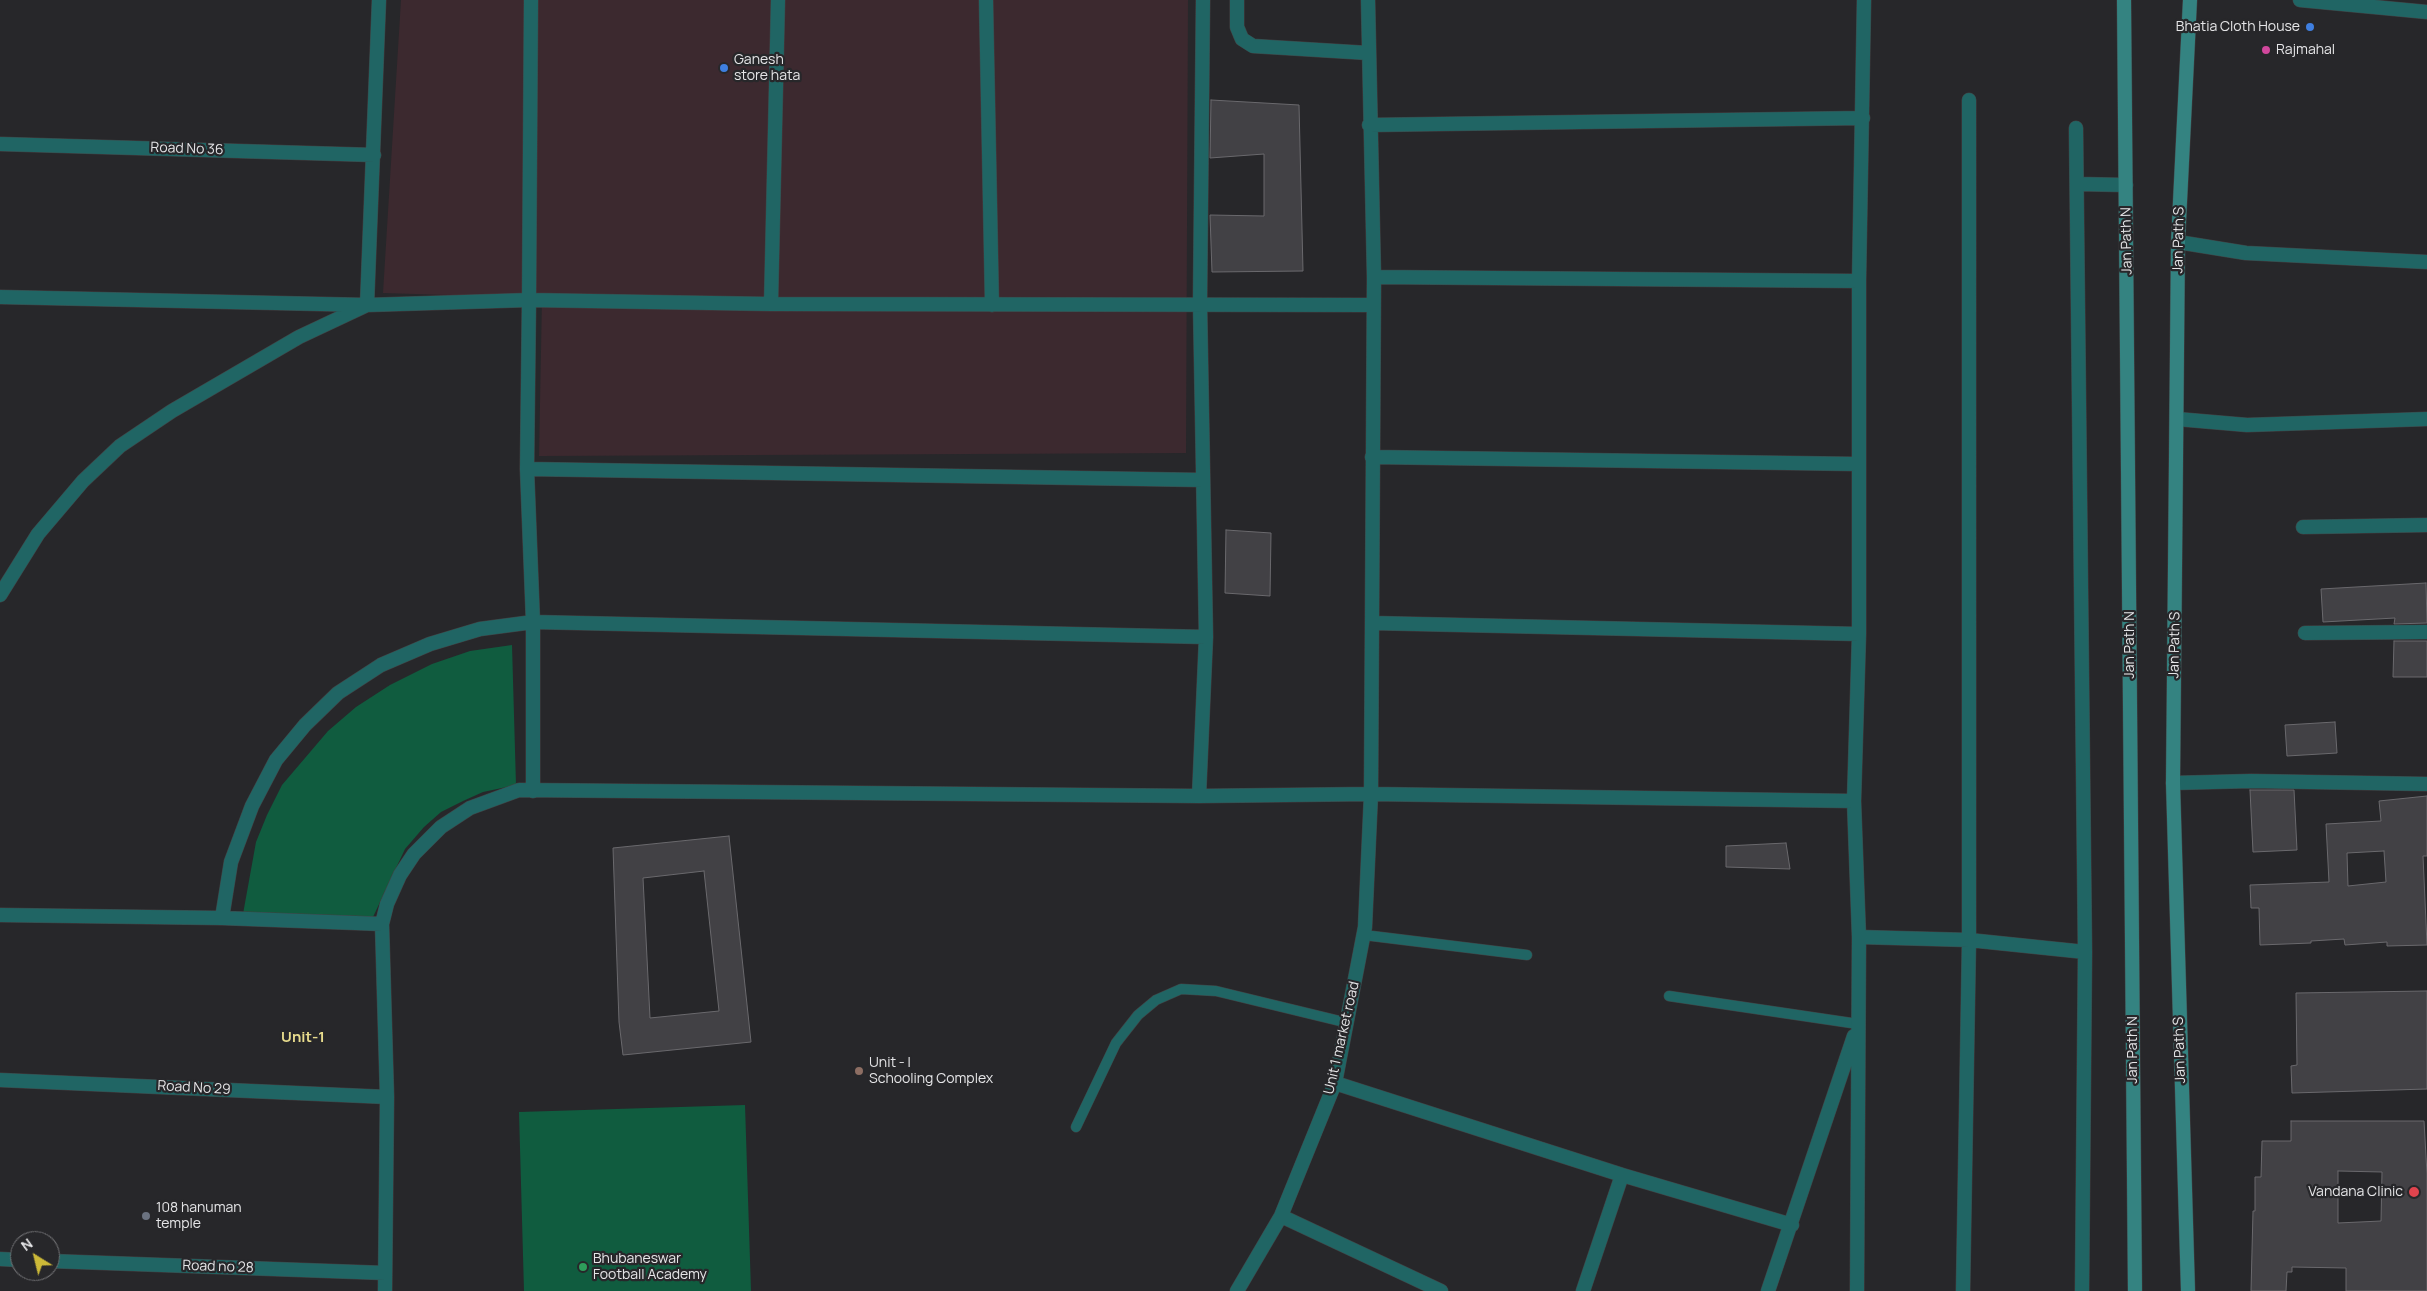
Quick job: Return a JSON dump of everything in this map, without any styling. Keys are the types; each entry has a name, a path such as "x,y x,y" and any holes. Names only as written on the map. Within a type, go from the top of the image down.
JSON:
{"main road":[{"name":"Jan Path N","path":"2124,0 2135,1291"},
{"name":"Jan Path S","path":"2188,1291 2173,783 2178,242 2190,0"}],"street":[{"path":"367,305 379,0"},
{"path":"531,0 527,469 533,622 533,791"},
{"path":"771,304 778,0"},
{"path":"986,0 992,305"},
{"path":"1199,796 1206,637 1200,303 1203,0"},
{"path":"1237,0 1237,26 1242,39 1254,46 1368,53"},
{"name":"Unit 1 market road","path":"1238,1291 1281,1216 1335,1084 1364,935 1371,794 1374,277 1368,0"},
{"path":"1857,1291 1859,937 1854,801 1859,634 1859,281 1864,0"},
{"path":"2300,0 2427,12"},
{"path":"1963,1291 1969,940 1969,100"},
{"path":"1370,125 1863,118"},
{"path":"2076,128 2085,952 2082,1291"},
{"name":"Road No 36","path":"0,144 374,155"},
{"path":"2078,184 2126,185"},
{"path":"2178,242 2246,253 2427,262"},
{"path":"1374,277 1859,281"},
{"path":"0,297 367,305 529,300 771,304 992,305 1200,303 1373,305"},
{"path":"0,595 38,534 83,480 120,446 172,411 299,337 367,305"},
{"path":"2177,419 2247,425 2427,419"},
{"path":"1372,457 1858,464"},
{"path":"527,469 1203,480"},
{"path":"2302,527 2427,525"},
{"path":"222,918 231,862 252,806 276,760 306,725 332,700 381,665 430,644 480,630 533,622 1206,637"},
{"path":"1372,623 1859,634"},
{"path":"2305,633 2427,632"},
{"path":"2173,783 2252,781 2427,784"},
{"path":"385,1291 388,1097 382,924 387,904 400,875 414,854 441,827 470,808 519,790 1199,796 1371,794 1854,801"},
{"path":"0,915 222,918 382,924"},
{"path":"1859,937 1969,940 2085,952"},
{"path":"1768,1291 1792,1225 1858,1024"},
{"name":"Road No 29","path":"0,1080 388,1097"},
{"path":"1335,1084 1622,1175 1792,1225"},
{"path":"1583,1291 1622,1175"},
{"path":"1281,1216 1441,1291"},
{"name":"Road no 28","path":"60,1261 386,1273"}],"lane":[{"path":"1364,935 1527,955"},
{"path":"1076,1127 1116,1043 1138,1015 1156,1000 1181,989 1216,991 1348,1023"},
{"path":"1669,996 1858,1024"}],"shaded area":[{"path":"401,0 1188,0 1186,453 539,456 542,298 383,293"}],"green space":[{"path":"512,645 516,785 483,792 463,801 441,812 424,827 405,849 373,917 243,914 256,842 267,815 282,785 328,731 356,707 390,685 432,664 470,651"},
{"path":"745,1105 751,1291 524,1291 519,1112"}],"building":[{"path":"1211,100 1299,105 1303,271 1212,272 1210,215 1264,216 1264,154 1210,158"},
{"path":"1226,530 1271,533 1270,596 1225,593"},
{"path":"2426,583 2427,623 2394,624 2395,618 2323,622 2321,589"},
{"path":"2394,641 2427,641 2427,677 2393,677"},
{"path":"2335,722 2337,753 2287,756 2285,725"},
{"path":"2250,790 2294,790 2297,850 2253,852"},
{"path":"2427,796 2427,856 2423,856 2427,945 2387,946 2387,942 2345,945 2344,939 2311,941 2311,943 2260,945 2259,908 2251,908 2250,885 2329,882 2326,824 2381,821 2379,801","holes":["2384,851 2386,882 2348,886 2347,853"]},
{"path":"729,836 751,1042 623,1055 619,1022 613,848","holes":["704,871 719,1011 650,1018 643,878"]},
{"path":"1786,843 1790,869 1726,867 1726,846"},
{"path":"2427,991 2427,1089 2292,1093 2291,1066 2297,1065 2296,993"},
{"path":"2291,1121 2424,1121 2427,1174 2427,1291 2346,1291 2346,1268 2292,1267 2292,1272 2287,1272 2286,1291 2251,1291 2255,1177 2261,1177 2262,1141 2291,1141","holes":["2338,1171 2382,1172 2381,1221 2338,1223"]}],"place":[{"name":"Bhatia Cloth House","path":"2310,27"},
{"name":"Rajmahal","path":"2266,50"},
{"name":"Ganesh store hata","path":"724,68"},
{"name":"Unit - I Schooling Complex","path":"859,1071"},
{"name":"Vandana Clinic","path":"2414,1192"},
{"name":"108 hanuman temple","path":"146,1216"},
{"name":"Bhubaneswar Football Academy","path":"583,1267"}],"district":[{"name":"Unit-1","path":"303,1038"}]}
